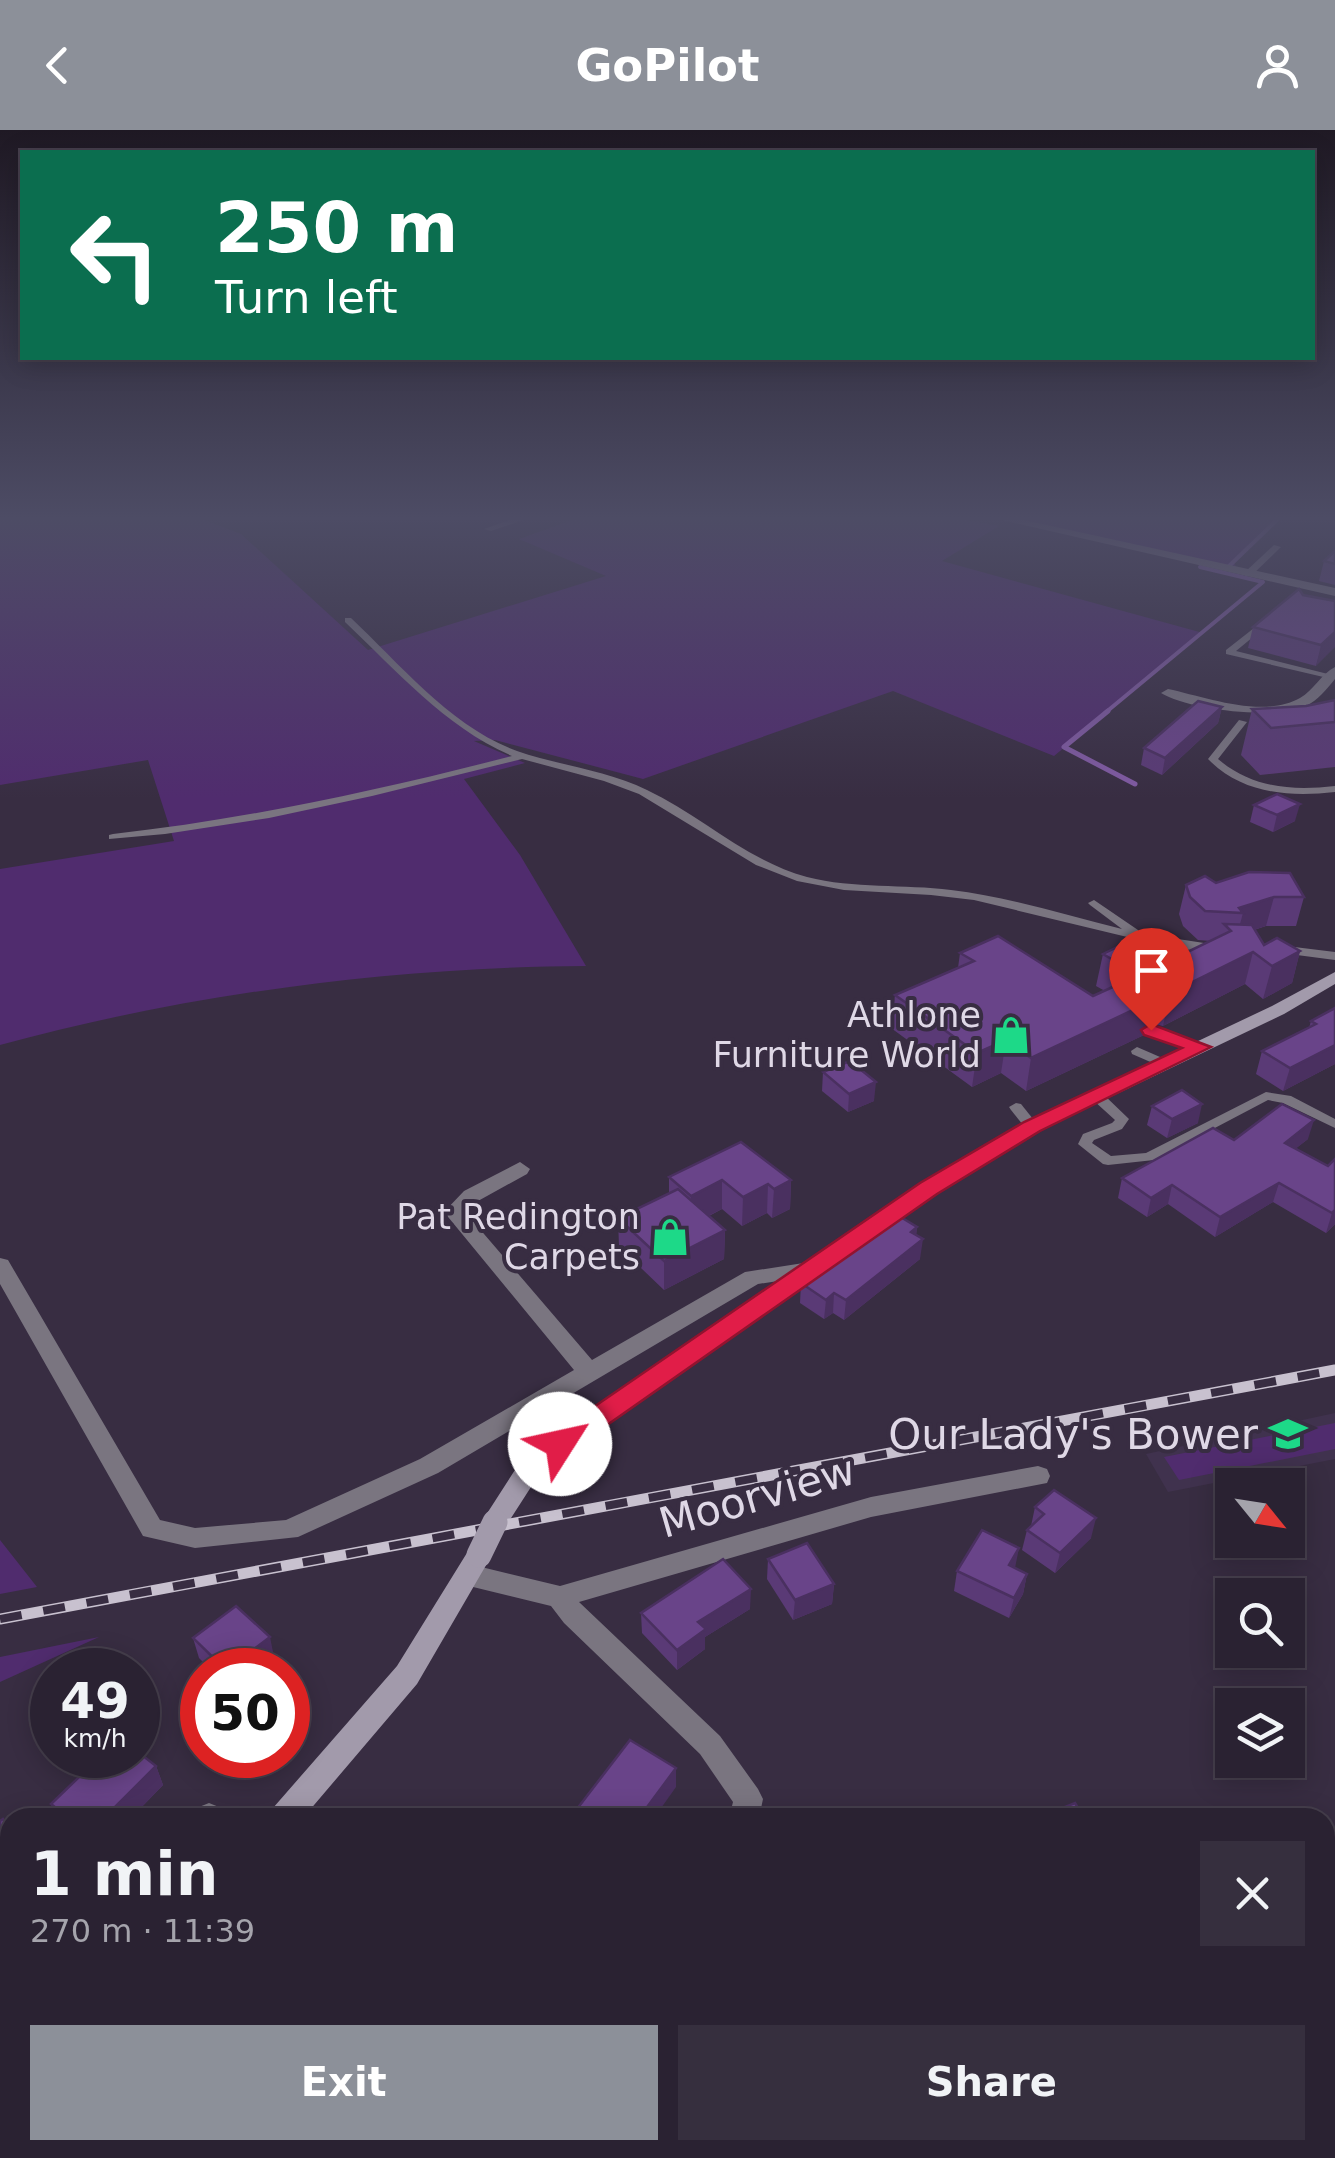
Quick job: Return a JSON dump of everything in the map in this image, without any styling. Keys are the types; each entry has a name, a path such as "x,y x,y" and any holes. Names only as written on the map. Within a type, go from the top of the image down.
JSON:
{"main road":[{"path":"293,1808 375,1717 431,1642 495,1522 531,1466 928,1188 1032,1126 1313,996 1335,976"}],"street":[{"path":"1168,693 1232,705 1281,707 1300,704 1332,674"},
{"path":"520,1170 471,1196 454,1212 587,1370"},
{"path":"0,1266 152,1529 195,1538 289,1530 430,1466 587,1370 754,1278 810,1268"},
{"name":"Moorview","path":"474,1565 560,1597 872,1507 1038,1476"},
{"path":"560,1597 573,1615 710,1744 745,1792 744,1808"}],"lane":[{"path":"1274,616 1230,652 1332,674"},
{"path":"348,620 461,724 501,747 638,790 700,822 757,861 800,879 845,888 972,896 1070,923 1173,944 1227,950"},
{"path":"1235,648 1267,656"},
{"path":"1242,722 1213,759 1224,771 1247,784 1274,790 1335,789"},
{"path":"112,837 186,830 400,788 526,755"},
{"path":"1094,904 1136,934 1173,944"},
{"path":"1262,949 1297,949 1335,956"},
{"path":"1151,1030 1200,1047"},
{"path":"1137,1050 1162,1064"},
{"path":"1098,1097 1122,1119 1116,1126 1088,1137 1085,1144 1108,1161 1149,1157 1266,1096 1286,1099 1335,1124"},
{"path":"1016,1107 1032,1126"}],"shaded area":[{"path":"0,610 324,610 368,650 498,610 1118,610 1203,633 1054,756 893,691 643,779 495,740 474,741 525,763 464,779 520,855 586,966 439,972 290,987 143,1011 0,1045 0,869 174,841 148,760 0,785"},
{"name":"Our Lady's Bower","path":"1335,1413 1335,1459 1289,1468 1215,1468 1215,1483 1168,1492 1146,1454"},
{"path":"1335,1423 1335,1449 1239,1468 1215,1468 1215,1473 1179,1480 1164,1457"},
{"path":"0,1540 37,1587 0,1594"},
{"path":"99,1637 75,1648 45,1648"},
{"path":"30,1651 30,1668 0,1682 0,1657"}],"building":[{"path":"1274,610 1335,610 1335,632 1321,645 1253,627"},
{"path":"1335,700 1335,722 1271,728 1252,709 1306,706"},
{"path":"1198,701 1222,707 1165,758 1144,748"},
{"path":"1277,794 1300,804 1277,815 1254,805"},
{"path":"1249,872 1290,873 1304,897 1274,897 1239,908 1243,913 1205,911 1190,897 1186,885 1205,876 1216,883"},
{"path":"1224,924 1252,925 1264,945 1277,938 1300,951 1272,966 1253,952 1170,993 1156,990 1148,997 1150,1002 1031,1058 1006,1040 977,1053 895,995 974,961 960,953 998,936 1093,996 1139,975 1103,954 1136,938 1173,959 1231,931"},
{"path":"1335,1008 1335,1045 1290,1068 1262,1051 1316,1024 1311,1021"},
{"path":"850,1061 876,1082 849,1094 823,1072"},
{"path":"1182,1090 1202,1104 1172,1119 1152,1106"},
{"path":"1282,1104 1314,1120 1285,1143 1328,1166 1335,1159 1332,1213 1279,1183 1220,1217 1172,1185 1151,1198 1122,1178 1213,1128 1234,1140"},
{"path":"741,1142 791,1180 774,1189 768,1184 743,1197 722,1180 691,1196 669,1177"},
{"path":"678,1189 725,1230 664,1261 618,1218"},
{"path":"894,1213 917,1227 911,1232 923,1239 846,1300 834,1293 826,1300 801,1283"},
{"path":"1054,1490 1096,1518 1060,1553 1027,1530 1044,1514 1035,1507"},
{"path":"982,1530 1019,1548 1009,1565 1027,1574 1014,1598 957,1571"},
{"path":"807,1543 834,1584 795,1600 768,1559"},
{"path":"723,1559 751,1589 698,1622 706,1629 677,1650 641,1613"},
{"path":"236,1606 270,1637 255,1648 203,1648 193,1638"},
{"path":"630,1740 676,1768 646,1808 578,1808"},
{"path":"78,1778 144,1778 114,1808 56,1808 51,1804"}],"waterway":[{"path":"1105,713 1230,610"},
{"path":"1108,711 1064,747 1135,784"}],"railway":[{"path":"0,1619 1335,1370"}],"place":[{"name":"Athlone Furniture World","path":"1011,1035"},
{"name":"Pat Redington Carpets","path":"670,1237"},
{"name":"Our Lady's Bower","path":"1288,1434"}],"route":[{"path":"560,1444 928,1188 1032,1126 1200,1047 1151,1030"}]}
